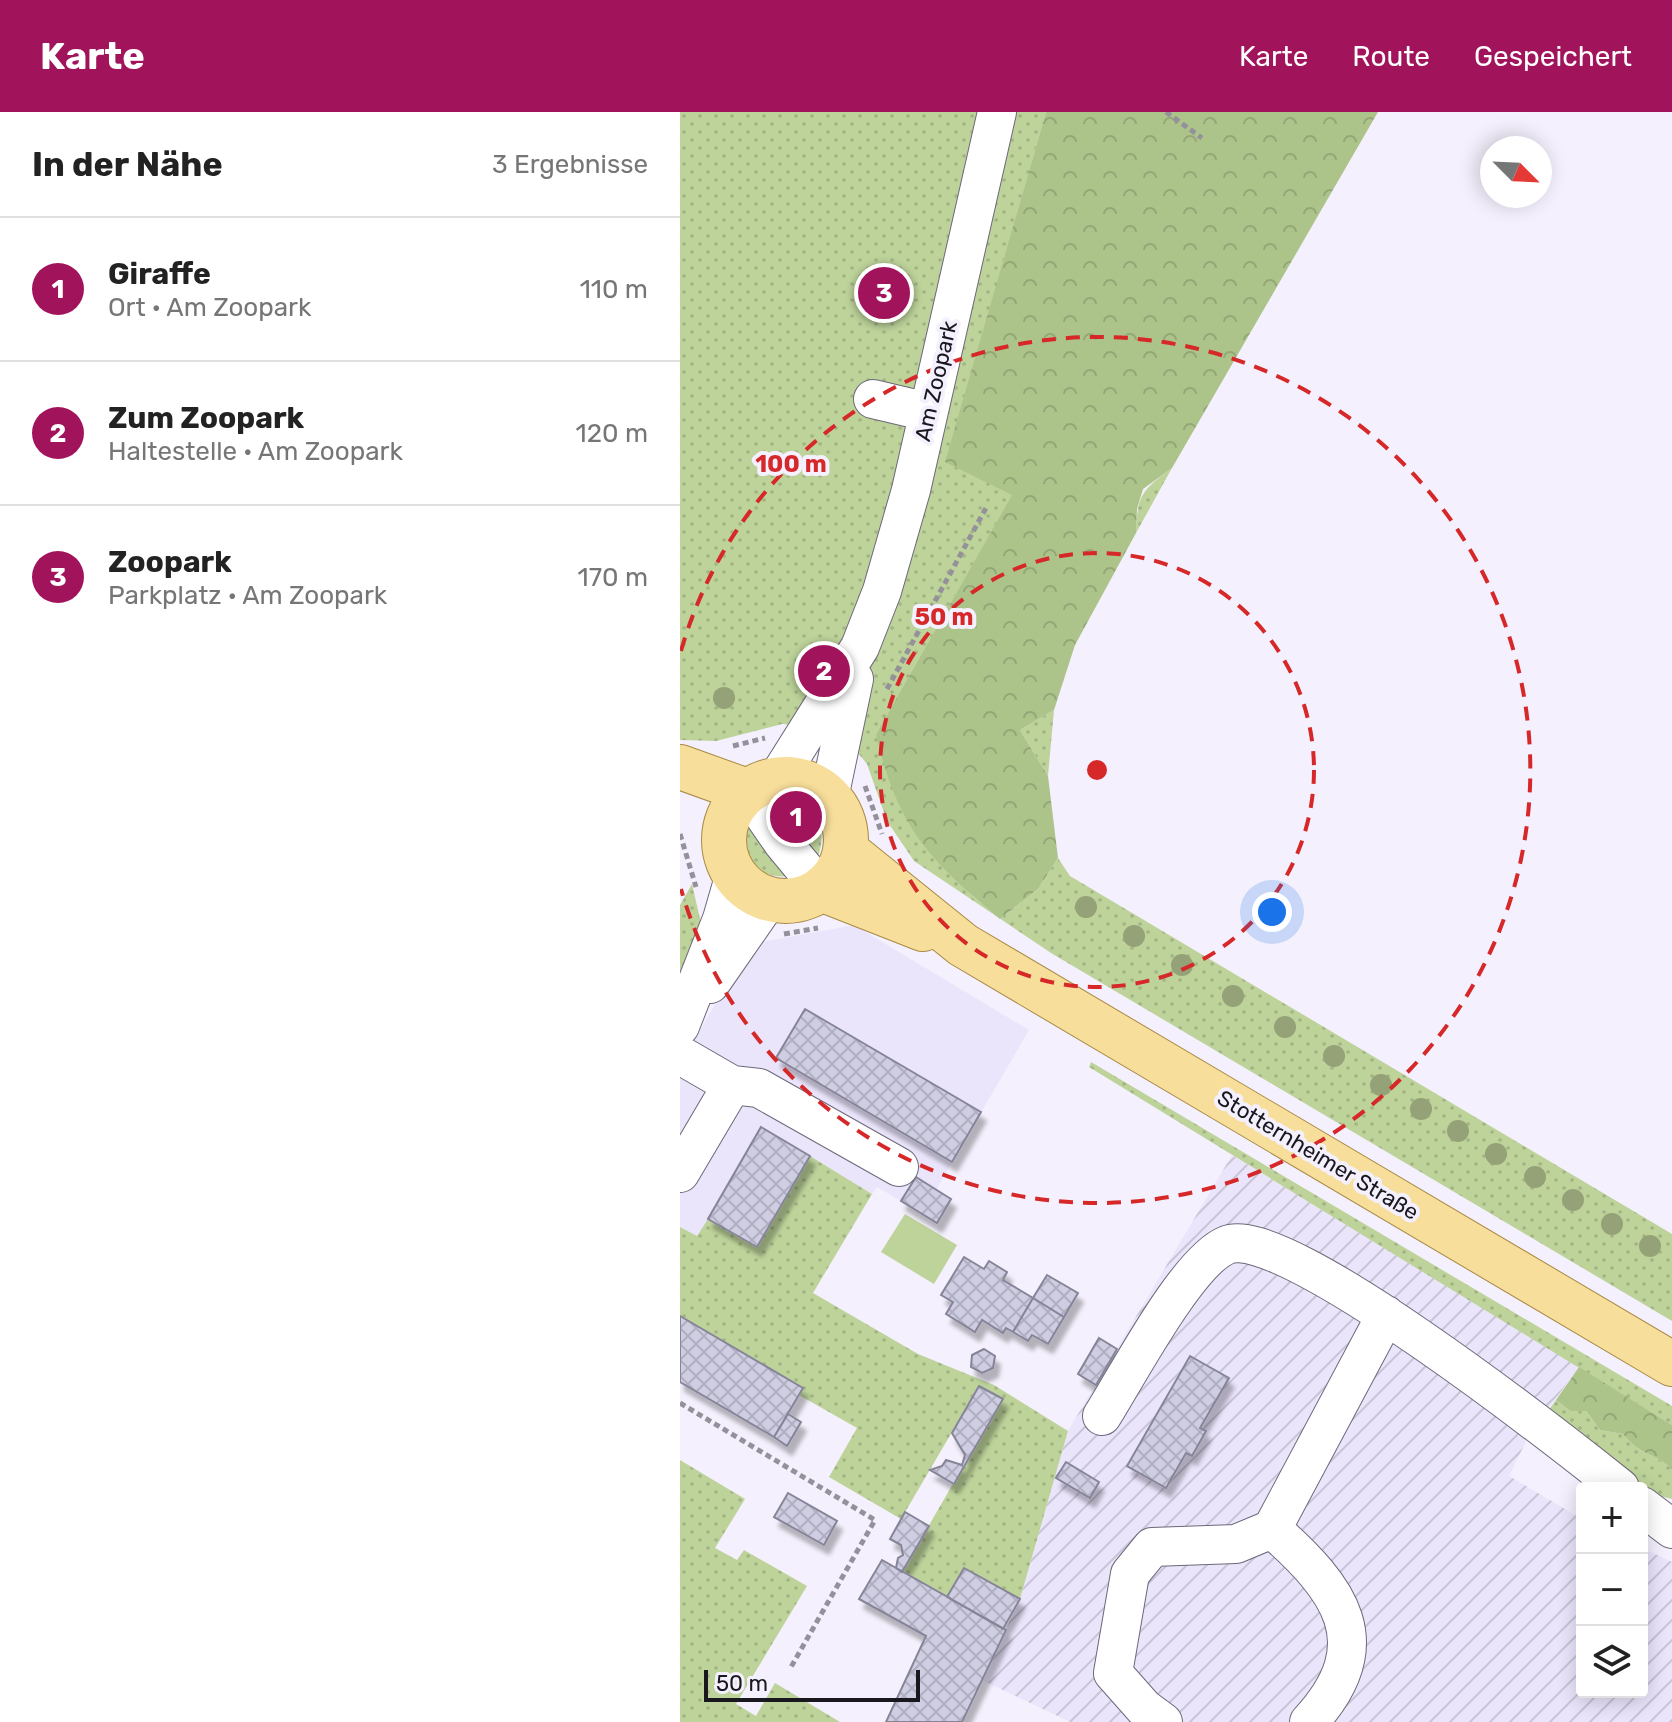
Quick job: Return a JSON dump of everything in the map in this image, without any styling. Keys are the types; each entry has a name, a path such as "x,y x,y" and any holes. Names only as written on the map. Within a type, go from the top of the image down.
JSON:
{"main road":[{"path":"680,767 762,785 806,783 829,798 845,831 845,850 825,907"},
{"path":"762,785 729,815 725,830 728,861 743,901 805,897 825,907 963,945"},
{"path":"680,794 725,830"},
{"path":"845,850 963,945"},
{"name":"Stotternheimer Straße","path":"963,945 1672,1364"}],"street":[{"name":"Am Zoopark","path":"829,798 860,647 898,541 997,112"},
{"path":"873,399 928,412"},
{"name":"Am Zoopark","path":"762,785 860,647"},
{"path":"762,785 783,843 825,907"},
{"path":"743,901 681,1034 732,1085 759,1088 899,1167"},
{"path":"680,1173 732,1085"},
{"path":"1102,1416 1176,1297 1210,1255 1228,1244 1248,1242 1271,1251 1386,1315 1538,1423 1612,1482"},
{"path":"1163,1722 1144,1708 1113,1673 1130,1574 1152,1547 1236,1544 1272,1529 1386,1315"},
{"path":"1648,1511 1672,1529"},
{"path":"1272,1529 1322,1576 1342,1613 1349,1640 1338,1678 1309,1722"}],"path":[{"path":"1166,112 1202,138"},
{"path":"882,698 986,508"},
{"path":"728,748 768,737"},
{"path":"680,834 743,901 825,907"},
{"path":"680,1403 875,1520 791,1667"}],"shaded area":[{"path":"854,925 1029,1030 936,1190 916,1177 901,1201 877,1187 872,1194 810,1156 757,1247 708,1219 697,1236 680,1227 680,1065 732,975 756,943"},
{"path":"1232,1155 1579,1367 1529,1435 1509,1476 1576,1515 1576,1698 1648,1698 1648,1551 1672,1562 1672,1722 1070,1722 982,1680 1020,1599 1068,1431"}],"green space":[{"path":"680,112 1046,112 946,461 1013,494 876,734 973,896 999,918 914,861 887,821 867,764 848,741 808,726 782,724 716,741 680,740"},
{"path":"1046,112 1378,112 1172,468 1143,489 1137,509 1136,533 1075,645 1054,710 1020,730 1048,776 1058,858 1038,889 1000,919 953,878 919,839 895,794 876,734 1012,495 945,462"},
{"path":"1172,468 1136,533 1143,494"},
{"path":"1054,710 1048,776 1020,730"},
{"path":"783,796 804,804 817,818 821,837 817,859 769,798"},
{"path":"747,815 797,875 770,875 751,863 742,842"},
{"path":"1058,858 1070,876 1672,1234 1672,1321 1051,953 1000,919 1038,889"},
{"path":"692,884 703,932 680,990 680,905"},
{"path":"1091,1062 1672,1406 1672,1425 1089,1067"},
{"path":"810,1156 872,1194 813,1293 918,1354 994,1385 1068,1431 1020,1599 964,1568 947,1597 902,1572 1002,1399 979,1386 901,1519 829,1477 857,1428 799,1395 802,1388 680,1316 680,1227 697,1236 708,1219 757,1247"},
{"path":"905,1214 957,1245 934,1284 881,1252"},
{"path":"1579,1367 1672,1425 1672,1469 1636,1447 1623,1434 1600,1430 1586,1411 1570,1411 1556,1400"},
{"path":"1556,1400 1570,1411 1586,1411 1600,1430 1623,1434 1636,1447 1659,1459 1672,1469 1672,1499 1656,1495 1648,1489 1648,1482 1639,1482 1548,1411"},
{"path":"680,1460 745,1499 715,1548 737,1560 744,1550 807,1586 736,1704 756,1716 775,1683 840,1722 680,1722"}],"building":[{"path":"805,1009 981,1112 952,1162 776,1058"},
{"path":"761,1127 810,1156 757,1247 708,1219"},
{"path":"916,1177 951,1199 937,1223 901,1201"},
{"path":"964,1257 984,1269 989,1261 1007,1272 1003,1280 1033,1298 1013,1332 1006,1328 1003,1333 982,1320 975,1332 946,1314 953,1302 941,1295"},
{"path":"1047,1275 1078,1293 1064,1317 1033,1298"},
{"path":"1033,1298 1064,1317 1048,1344 1032,1335 1028,1341 1013,1332"},
{"path":"680,1316 803,1388 774,1437 680,1382"},
{"path":"1099,1338 1117,1349 1096,1385 1078,1374"},
{"path":"984,1349 995,1356 993,1368 982,1373 971,1367 972,1355"},
{"path":"1190,1356 1229,1378 1200,1428 1206,1431 1192,1456 1186,1453 1166,1488 1127,1466"},
{"path":"979,1386 1003,1399 954,1484 930,1470 942,1466 946,1460 962,1465 965,1455 952,1433"},
{"path":"788,1414 801,1422 787,1446 774,1437"},
{"path":"1066,1462 1099,1482 1090,1498 1056,1478"},
{"path":"788,1493 837,1521 824,1545 774,1517"},
{"path":"905,1512 929,1526 902,1572 896,1568 898,1558 903,1555 901,1545 890,1539"},
{"path":"882,1560 1006,1630 962,1722 886,1722 926,1636 859,1599"},
{"path":"964,1568 1020,1599 1003,1629 947,1597"}],"place":[{"name":"Zoopark","path":"884,293"},
{"name":"Zum Zoopark","path":"824,671"},
{"name":"Giraffe","path":"796,817"}]}
